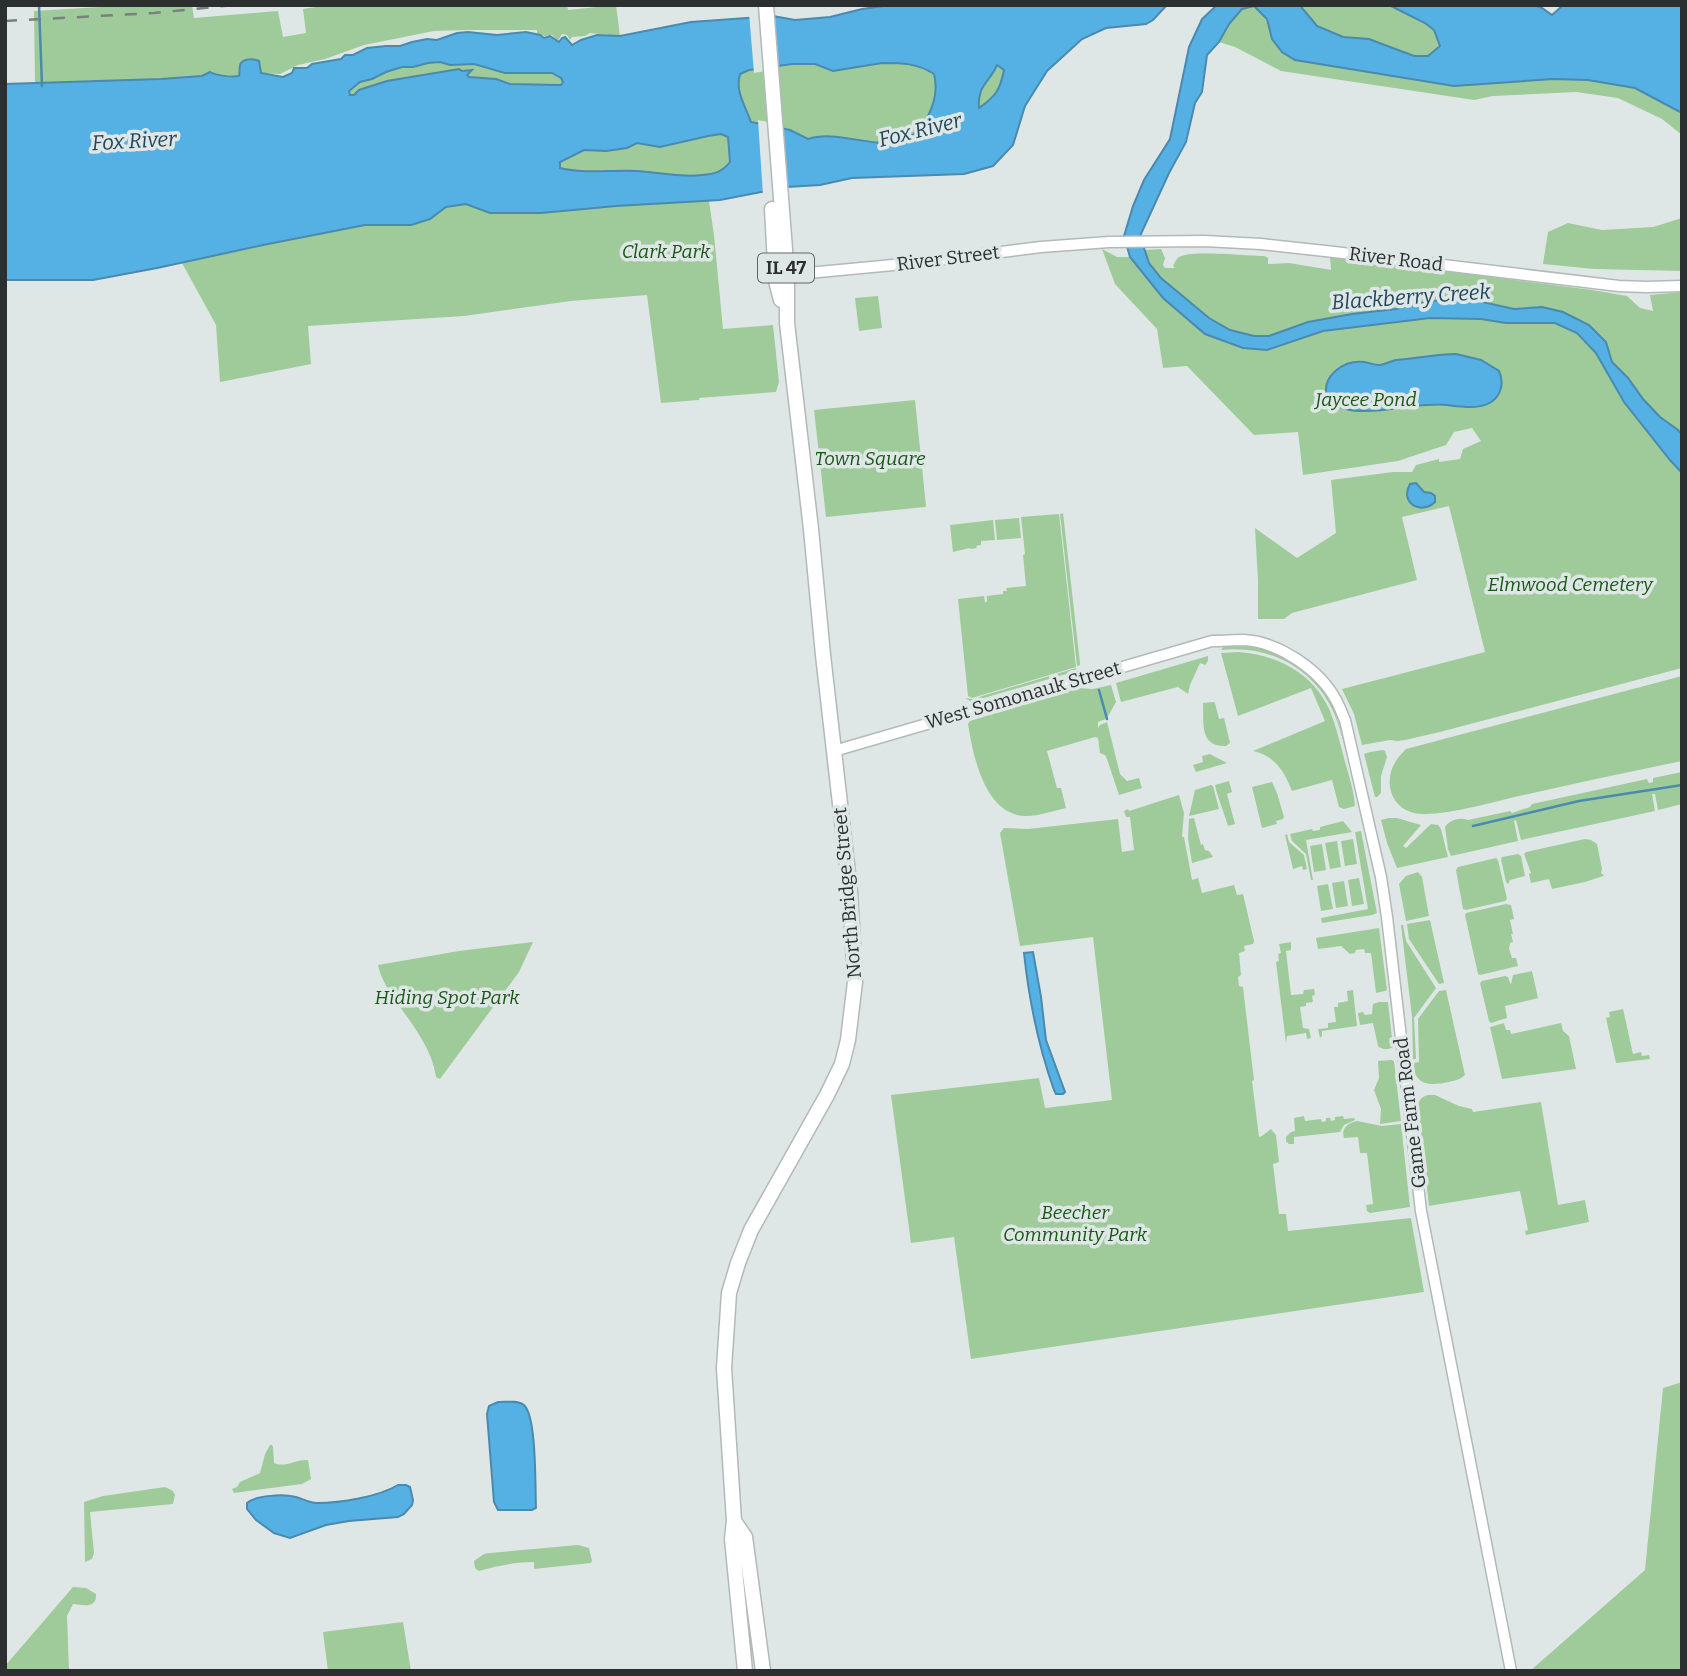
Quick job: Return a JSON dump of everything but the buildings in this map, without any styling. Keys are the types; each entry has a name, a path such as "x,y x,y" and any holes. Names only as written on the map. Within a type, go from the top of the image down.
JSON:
{"highway":[{"name":"North Bridge Street","path":"745,1671 732,1539 724,1368 729,1293 751,1230 827,1096 842,1064 848,1040 855,982 850,891 787,323 787,275 777,214 761,6"},
{"name":"North Bridge Street","path":"777,214 776,281 787,323"},
{"name":"North Bridge Street","path":"733,1521 746,1537 763,1671"}],"street":[{"name":"River Road","path":"1109,242 1204,241 1261,244 1619,286 1682,286"},
{"name":"River Street","path":"787,275 1109,242"},
{"name":"West Somonauk Street","path":"834,751 1212,641"},
{"name":"Game Farm Road","path":"1212,641 1256,642 1274,647 1299,660 1320,679 1335,698 1345,720 1385,904 1421,1211 1511,1671"}],"green space":[{"path":"133,5 192,5 194,18 278,11 283,37 306,33 303,9 329,5 567,5 568,10 616,5 620,36 590,33 572,37 570,40 567,35 562,34 558,41 552,35 537,34 537,30 434,31 364,45 298,65 280,74 261,73 260,64 240,72 239,76 210,74 161,79 35,84 34,11"},
{"path":"1303,5 1389,5 1434,30 1440,46 1428,56 1414,56 1369,39 1343,37 1317,26"},
{"path":"1254,6 1267,19 1272,39 1282,52 1454,86 1553,78 1588,80 1635,88 1682,113 1682,135 1662,119 1618,98 1576,92 1493,96 1474,100 1281,71 1235,47 1219,42 1242,9"},
{"path":"440,62 450,65 474,63 505,73 552,73 563,82 561,85 510,84 496,79 467,76 471,71 427,75 350,95 349,91 360,82 386,72"},
{"path":"882,63 915,66 934,74 936,90 928,116 917,131 904,140 889,143 824,136 808,139 790,130 751,122 740,93 740,74 749,70 815,64 833,71"},
{"path":"997,64 1004,70 999,88 979,108 981,89"},
{"path":"721,134 728,137 730,163 710,174 686,176 560,168 560,162 584,150 606,151 627,148 637,143 660,147"},
{"name":"Clark Park","path":"709,201 723,329 773,325 779,382 776,392 661,403 647,295 571,301 464,316 308,326 311,364 220,382 216,325 182,263 367,225 411,225 430,219 446,207 466,204 490,213 541,213"},
{"path":"1682,218 1682,271 1594,269 1543,264 1548,232 1568,223 1602,230 1653,227"},
{"path":"1102,249 1117,257 1130,257 1163,298 1267,350 1323,331 1430,318 1555,323 1577,333 1596,353 1624,402 1682,473 1682,668 1440,732 1405,740 1362,745 1354,714 1342,689 1485,652 1449,506 1402,517 1417,580 1292,613 1284,619 1258,619 1255,528 1297,558 1336,533 1331,480 1412,472 1416,465 1439,459 1439,462 1460,459 1463,449 1481,441 1472,428 1454,432 1446,445 1398,461 1303,475 1298,432 1254,435 1187,366 1163,368 1157,329 1115,284","holes":["1418,484 1424,492 1431,493 1436,499 1433,505 1408,501 1407,489"]},
{"path":"1161,249 1165,268 1175,268 1173,266 1176,260 1185,255 1207,254 1264,256 1268,258 1268,264 1289,263 1331,270 1330,256 1592,290 1627,296 1640,308 1653,311 1650,295 1682,292 1682,435 1643,400 1612,362 1606,342 1542,307 1514,309 1469,299 1430,301 1396,309 1308,322 1269,336 1254,336 1230,330 1209,318 1161,278 1149,263 1144,250"},
{"path":"878,296 882,328 859,331 855,298"},
{"name":"Town Square","path":"915,400 926,506 826,517 814,410"},
{"path":"1063,513 1080,663 1077,666 1060,514"},
{"path":"1059,514 1076,667 972,698 968,696 958,599 984,596 987,602 987,596 1003,594 1003,591 1007,591 1006,588 1026,586 1021,517"},
{"path":"1019,518 1021,538 997,540 995,520"},
{"path":"993,520 995,540 981,541 977,548 953,552 950,525"},
{"path":"1244,644 1287,659 1310,675 1320,686 1337,717 1358,801 1337,721 1319,688 1306,675 1276,657 1240,649 1221,650 1225,645"},
{"path":"1239,652 1281,662 1315,687 1330,711 1355,806 1344,809 1339,807 1332,780 1292,791 1278,765 1261,753 1253,751 1325,721 1311,688 1238,716 1221,653"},
{"path":"1208,656 1205,665 1200,663 1188,694 1178,687 1121,702 1116,683"},
{"path":"1076,668 1073,672 977,700 970,701 965,698 972,699"},
{"path":"1682,676 1682,761 1466,809 1437,813 1409,812 1398,804 1393,796 1390,787 1391,771 1406,749"},
{"path":"1111,685 1116,702 1107,718 1098,689 1106,719 1098,722 1098,728 1107,722 1120,774 1127,781 1139,778 1142,788 1119,795 1107,759 1100,753 1098,738 1095,737 1047,751 1057,788 1061,788 1066,808 1023,816 1010,812 999,804 990,793 977,766 968,724 970,721 1078,688 1093,689"},
{"path":"1213,702 1219,719 1224,718 1230,743 1226,746 1211,743 1205,732 1203,703"},
{"path":"1383,750 1387,757 1381,776 1381,793 1375,797 1364,754"},
{"path":"1210,754 1227,763 1196,772 1193,765 1203,762 1202,756"},
{"path":"1682,772 1682,804 1658,810 1655,794 1652,794 1655,811 1521,840 1516,820 1518,841 1451,856 1448,849 1445,827 1455,820 1510,811 1512,813 1532,804 1647,779 1649,783 1653,782 1653,778"},
{"path":"1229,781 1232,792 1227,794 1235,824 1228,826 1215,785"},
{"path":"1272,782 1284,817 1276,821 1277,824 1262,828 1252,787"},
{"path":"1211,785 1219,809 1189,816 1195,790"},
{"name":"Beecher Community Park","path":"1179,795 1184,813 1182,837 1192,880 1198,878 1202,893 1234,885 1237,895 1243,894 1254,941 1253,944 1244,946 1245,951 1239,953 1239,986 1243,987 1259,1137 1271,1129 1276,1135 1279,1162 1273,1164 1279,1214 1286,1214 1288,1231 1411,1218 1424,1292 971,1359 954,1237 911,1243 891,1095 1039,1078 1045,1108 1112,1100 1093,937 1020,946 1000,833 1004,828 1028,829 1118,819 1122,852 1134,850 1130,817 1126,817 1124,811"},
{"path":"1194,818 1201,845 1203,844 1213,857 1192,863 1188,839 1189,819"},
{"path":"1389,818 1421,825 1403,846 1406,848 1431,824 1438,825 1448,857 1397,868 1381,820"},
{"path":"1343,821 1352,832 1306,840 1311,880 1306,854 1292,841 1290,834 1320,830 1320,827"},
{"path":"1361,831 1377,913 1322,923 1321,918 1368,909 1355,832"},
{"path":"1287,834 1289,842 1304,855 1307,869 1303,870 1302,866 1293,869 1285,835"},
{"path":"1353,839 1357,864 1345,866 1341,841"},
{"path":"1585,839 1597,844 1603,876 1552,889 1549,879 1531,883 1531,873 1524,854 1526,852"},
{"path":"1337,841 1341,867 1330,869 1325,843"},
{"path":"1322,844 1326,870 1314,872 1310,846"},
{"path":"1518,854 1521,856 1525,876 1510,880 1508,884 1501,859"},
{"path":"1496,858 1507,899 1463,909 1456,870 1458,867"},
{"path":"1418,872 1422,877 1429,916 1406,921 1399,884 1406,876"},
{"path":"1359,878 1364,904 1352,906 1348,880"},
{"path":"1344,881 1348,906 1336,908 1332,883"},
{"path":"1328,884 1333,909 1321,911 1317,886"},
{"path":"1511,905 1514,919 1510,920 1513,942 1510,943 1509,949 1518,966 1480,975 1465,915"},
{"path":"1430,920 1444,983 1439,984 1409,939 1407,924"},
{"path":"1401,925 1406,941 1436,988 1414,1018 1416,1059 1413,1059 1412,1017"},
{"path":"1379,928 1387,990 1376,993 1371,953 1365,953 1364,949 1350,954 1341,946 1318,949 1316,938"},
{"name":"Hiding Spot Park","path":"533,942 519,972 440,1079 436,1077 426,1048 386,986 378,965"},
{"path":"1291,942 1291,950 1286,951 1291,995 1314,989 1315,995 1312,996 1313,1002 1300,1007 1303,1028 1309,1029 1311,1038 1307,1039 1306,1033 1287,1036 1286,1043 1276,962 1279,961 1278,954 1281,953 1279,944"},
{"path":"1532,971 1538,998 1505,1006 1507,1018 1491,1023 1480,983 1505,976 1511,984 1513,975"},
{"path":"1353,990 1357,1026 1322,1031 1320,1038 1318,1029 1328,1028 1328,1023 1336,1022 1334,1007 1338,1007 1338,1003 1348,1001 1347,991"},
{"path":"1446,990 1465,1075 1449,1082 1430,1084 1420,1080 1414,1071 1413,1063 1419,1062 1418,1019 1439,991"},
{"path":"1388,1002 1393,1047 1389,1049 1378,1046 1373,1023 1360,1025 1358,1013 1372,1014 1373,1004"},
{"path":"1623,1009 1633,1054 1641,1052 1642,1056 1649,1055 1650,1059 1616,1063 1606,1018 1610,1017 1609,1012"},
{"path":"1504,1023 1511,1034 1561,1023 1563,1031 1569,1036 1576,1069 1502,1079 1490,1027"},
{"path":"1378,1061 1394,1061 1401,1121 1380,1124 1381,1109 1374,1090 1379,1078"},
{"path":"1435,1095 1472,1109 1473,1112 1541,1102 1558,1205 1585,1200 1589,1222 1526,1235 1525,1231 1528,1230 1520,1191 1429,1206 1418,1106 1421,1099"},
{"path":"1304,1116 1305,1121 1321,1119 1322,1122 1330,1118 1331,1121 1335,1120 1335,1117 1343,1116 1344,1119 1355,1120 1344,1125 1340,1132 1294,1137 1294,1144 1289,1144 1286,1137 1295,1131 1294,1118"},
{"path":"1357,1121 1382,1126 1401,1124 1410,1207 1370,1213 1367,1211 1366,1205 1373,1204 1367,1153 1360,1153 1358,1137 1344,1138 1343,1135 1350,1123"},
{"path":"1682,1382 1682,1671 1530,1671 1645,1570 1663,1388"},
{"path":"270,1445 273,1447 274,1463 308,1460 311,1479 302,1484 234,1493 232,1489 240,1482 260,1473"},
{"path":"165,1487 175,1495 173,1504 90,1512 94,1553 92,1559 85,1562 84,1502 103,1496"},
{"path":"578,1545 589,1548 591,1563 534,1569 534,1562 527,1562 479,1571 475,1568 474,1561 484,1554"},
{"path":"73,1587 86,1588 96,1594 96,1599 92,1604 73,1604 67,1616 69,1671 5,1671 5,1666"},
{"path":"403,1622 411,1671 328,1671 323,1632"}],"water":[{"name":"Fox River","path":"891,5 1167,5 1146,24 1106,28 1082,39 1047,71 1025,106 1013,145 993,166 964,174 852,178 720,200 541,213 490,213 466,204 446,207 430,219 411,225 365,225 93,280 5,280 5,84 161,79 202,76 210,72 239,76 241,63 250,59 259,61 261,73 283,77 292,73 294,68 307,68 312,64 341,59 345,55 353,55 367,48 400,46 427,39 437,40 457,33 497,35 526,32 544,38 550,36 559,42 565,37 572,45 597,35 620,36 691,22 773,16 795,20 830,17","holes":["428,63 474,64 505,73 552,73 563,82 561,85 510,84 496,79 469,77 467,75 472,70 459,69 387,81 350,95 349,91 360,82 402,67","882,63 922,68 934,74 935,80 936,90 928,116 917,131 904,140 889,143 824,136 808,139 790,130 751,122 740,93 740,74 749,70 792,64 815,64 833,71","997,65 1004,70 999,88 979,108 982,89","721,134 728,137 730,162 711,174 686,176 560,168 560,162 584,150 606,151 627,148 637,143 660,147"]},
{"path":"1217,5 1303,5 1302,8 1317,26 1343,37 1369,39 1414,56 1428,56 1440,46 1434,30 1389,5 1535,5 1552,15 1561,5 1682,5 1682,113 1635,88 1588,80 1553,79 1454,86 1295,60 1282,52 1272,39 1267,19 1254,6 1242,9 1207,55 1202,92 1195,103 1186,142 1140,236 1149,263 1161,278 1209,318 1230,330 1254,336 1269,336 1308,322 1396,309 1430,301 1469,299 1514,309 1542,307 1563,312 1589,325 1606,342 1612,362 1660,417 1682,435 1682,473 1624,402 1596,353 1577,333 1555,323 1430,318 1323,331 1267,350 1243,348 1205,334 1163,298 1130,257 1124,236 1144,180 1170,139 1189,47 1202,19"},
{"path":"1456,354 1481,360 1499,371 1502,381 1496,398 1477,407 1426,405 1360,411 1336,405 1327,398 1327,383 1331,376 1349,364 1364,362 1380,365 1396,360"},
{"path":"1416,483 1424,492 1435,496 1435,502 1430,506 1418,507 1410,502 1407,491 1410,484"},
{"path":"1033,952 1046,1040 1065,1092 1063,1094 1056,1094 1054,1090 1035,1022 1024,953"},
{"path":"498,1402 519,1402 528,1412 535,1470 536,1508 532,1510 498,1510 494,1502 487,1414 489,1406"},
{"path":"398,1485 410,1487 413,1500 412,1505 398,1517 326,1525 290,1538 274,1533 256,1520 247,1509 247,1503 251,1500 263,1497 296,1497 314,1503 337,1502 370,1496"}],"pier":[{"path":"773,12 778,69 754,73 749,13"},
{"path":"758,120 782,125 788,190 763,195"}],"waterway":[{"path":"39,5 42,86"},
{"path":"1099,690 1107,719"},
{"path":"1473,826 1579,801 1682,785"}],"railway":[{"path":"5,21 154,13 234,5"}],"water label":[{"name":"Blackberry Creek","path":"1411,297"}],"park label":[{"name":"Jaycee Pond","path":"1366,399"},
{"name":"Elmwood Cemetery","path":"1570,584"}]}
